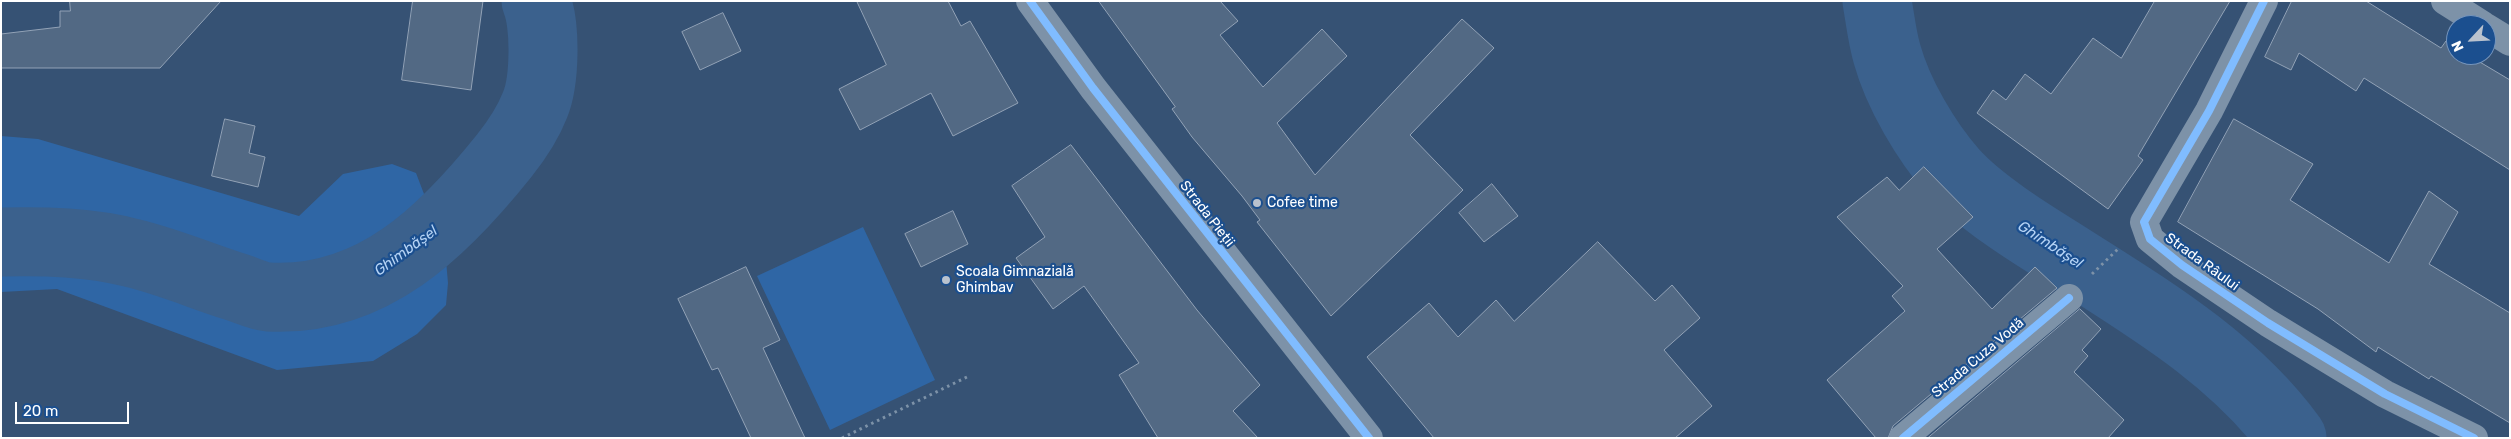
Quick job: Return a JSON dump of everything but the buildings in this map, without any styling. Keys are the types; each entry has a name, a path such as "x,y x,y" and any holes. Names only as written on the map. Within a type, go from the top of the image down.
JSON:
{"street":[{"name":"Strada Pieții","path":"1030,1 1111,111 1369,438"},
{"path":"2144,222 2209,111 2264,1"},
{"path":"2445,1 2467,15"},
{"path":"2496,33 2510,42"},
{"name":"Strada Râului","path":"2144,222 2150,239 2182,265 2268,323 2384,394 2474,438"},
{"name":"Strada Cuza Vodă","path":"1903,438 2069,298"}],"path":[{"path":"2069,298 2144,222"},
{"path":"842,438 969,376"}],"shaded area":[{"path":"1,136 38,139 299,216 343,174 392,164 416,173 445,249 448,283 446,305 417,334 373,361 277,370 57,289 1,292"},
{"path":"863,227 935,380 830,430 757,276"}],"waterway":[{"name":"Ghimbășel","path":"1,242 67,243 116,249 145,256 268,297 306,296 340,288 373,275 402,257 456,211 504,156 525,125 535,105 541,82 543,38 536,1"},
{"name":"Ghimbășel","path":"1877,1 1885,48 1898,85 1923,132 1953,172 2005,216 2156,313 2186,335 2243,382 2269,409 2292,438"}],"cycle path":[{"path":"1030,1 1093,88 1369,438"},
{"path":"2264,1 2209,111 2144,222 2150,239 2182,265 2268,323 2385,394 2474,438"},
{"path":"1903,438 2069,298"}],"place":[{"name":"Cofee time","path":"1257,203"},
{"name":"Scoala Gimnazială Ghimbav","path":"946,280"}]}
